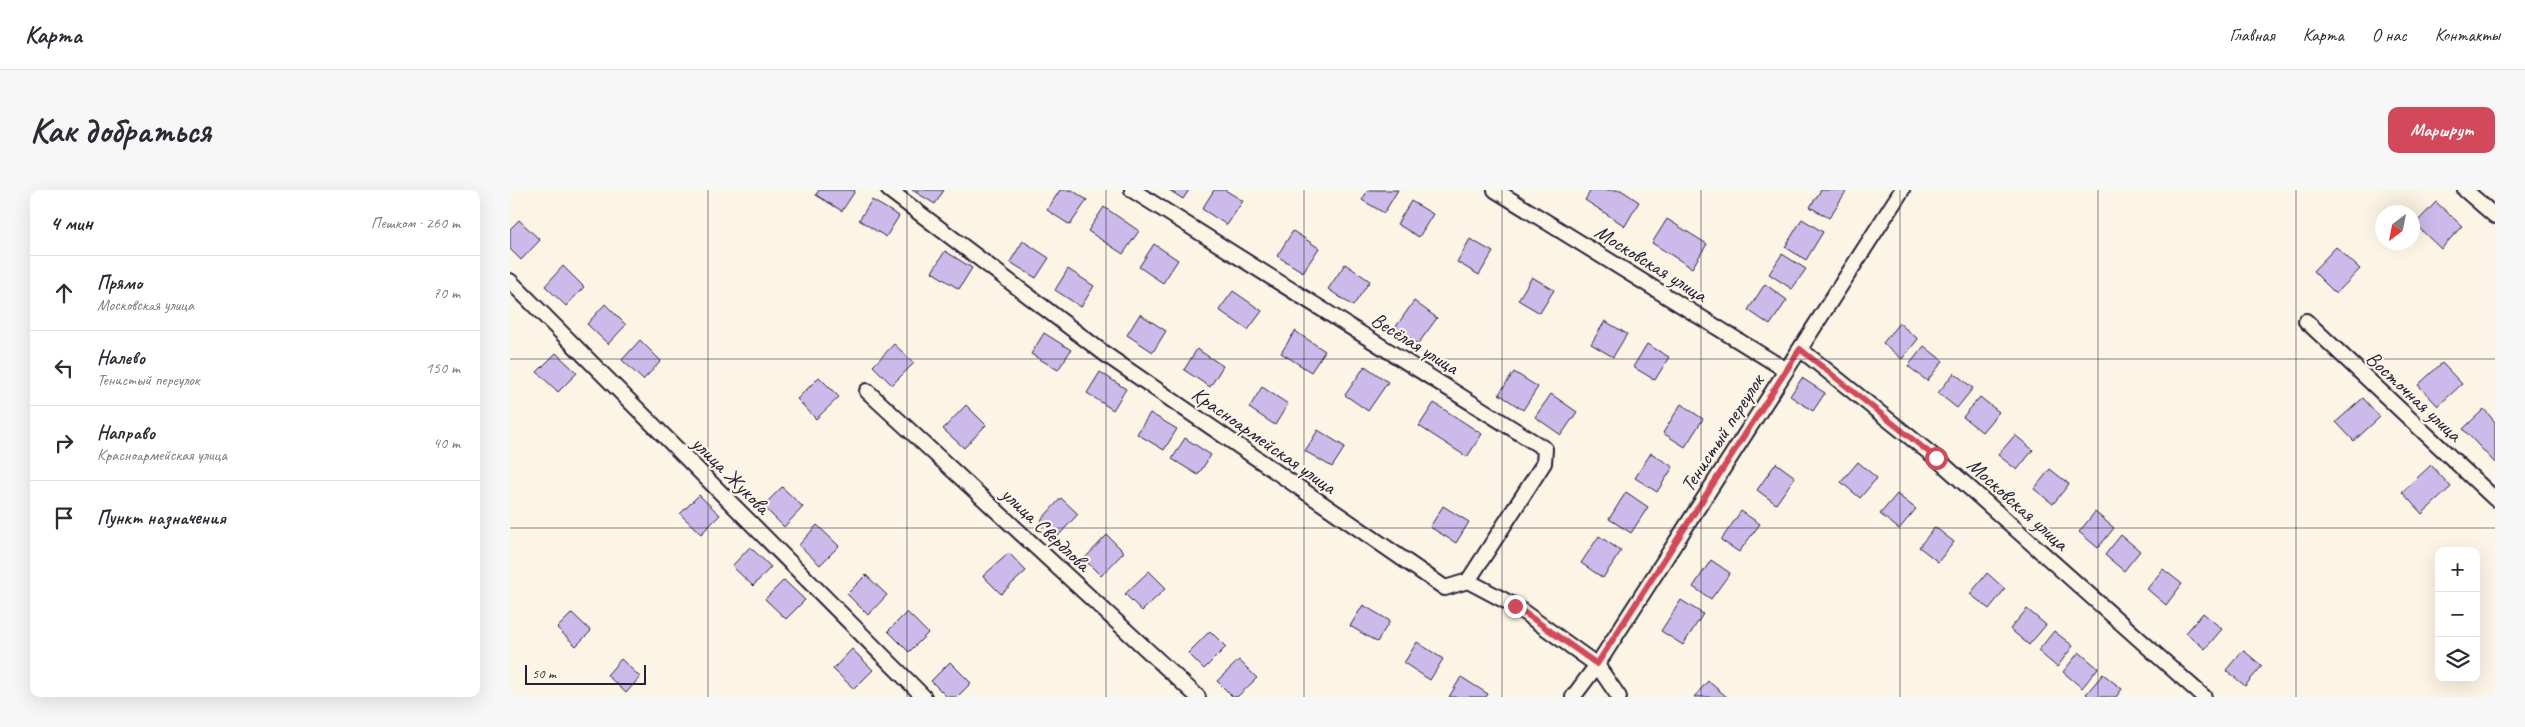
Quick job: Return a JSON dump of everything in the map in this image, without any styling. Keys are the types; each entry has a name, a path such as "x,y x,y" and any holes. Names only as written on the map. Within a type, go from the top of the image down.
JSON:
{"street":[{"name":"Красноармейская улица","path":"889,190 1105,354 1377,543 1445,588 1468,580"},
{"name":"Весёлая улица","path":"1132,190 1545,449 1544,463 1468,580"},
{"name":"Московская улица","path":"1494,190 1786,370"},
{"name":"Тенистый переулок","path":"1573,697 1597,664 1902,190"},
{"path":"2465,190 2495,216"},
{"name":"улица Жукова","path":"510,281 924,697"},
{"name":"Восточная улица","path":"2306,322 2495,499"},
{"name":"Московская улица","path":"1800,349 1936,458 2204,697"},
{"name":"улица Свердлова","path":"867,391 1198,697"},
{"path":"1468,580 1515,606 1597,664 1619,697"}],"building":[{"path":"819,190 855,191 842,211 816,195"},
{"path":"912,190 944,190 935,204"},
{"path":"1060,190 1072,190 1087,200 1070,225 1047,210"},
{"path":"1169,190 1189,190 1183,199"},
{"path":"1214,190 1225,190 1243,201 1227,225 1202,209"},
{"path":"1368,190 1398,190 1384,213 1362,200"},
{"path":"1591,190 1621,190 1639,202 1625,226 1585,200"},
{"path":"1821,190 1847,190 1829,218 1810,207"},
{"path":"872,200 899,216 886,237 859,220"},
{"path":"1411,201 1433,214 1419,237 1397,224"},
{"path":"2436,202 2462,226 2441,249 2420,229 2420,219"},
{"path":"1104,207 1139,231 1123,254 1088,231"},
{"path":"1667,219 1707,244 1692,268 1652,243"},
{"path":"1802,219 1823,232 1806,260 1785,247"},
{"path":"519,220 540,240 521,260 510,249 510,229"},
{"path":"1293,231 1319,248 1303,272 1277,256"},
{"path":"1470,239 1493,252 1479,275 1457,262"},
{"path":"1023,241 1049,258 1036,278 1010,262"},
{"path":"1154,244 1178,260 1163,283 1139,267"},
{"path":"2336,247 2360,269 2336,294 2313,271"},
{"path":"945,251 972,268 959,289 932,272"},
{"path":"1782,254 1806,269 1792,289 1769,274"},
{"path":"1345,264 1370,281 1353,306 1328,289"},
{"path":"563,266 584,287 566,306 545,286"},
{"path":"1068,269 1094,286 1081,307 1055,290"},
{"path":"1532,277 1554,290 1540,313 1518,300"},
{"path":"1765,284 1787,300 1770,325 1748,310"},
{"path":"1233,291 1262,311 1248,330 1219,310"},
{"path":"1414,301 1437,318 1418,344 1395,328"},
{"path":"605,304 626,325 608,344 587,324"},
{"path":"1140,314 1166,331 1153,352 1127,335"},
{"path":"1605,321 1627,334 1613,357 1591,344"},
{"path":"1899,323 1918,339 1902,359 1883,343"},
{"path":"1295,331 1325,351 1311,372 1281,353"},
{"path":"1044,333 1071,350 1058,370 1031,354"},
{"path":"640,340 661,361 643,380 622,360"},
{"path":"894,344 914,363 892,385 873,366"},
{"path":"1647,344 1669,357 1655,380 1633,367"},
{"path":"1924,346 1943,361 1927,381 1908,366"},
{"path":"1197,349 1223,366 1210,387 1184,370"},
{"path":"556,353 577,373 558,392 537,372"},
{"path":"2442,363 2462,384 2438,406 2418,385"},
{"path":"1365,366 1388,382 1368,411 1345,395"},
{"path":"1100,372 1126,389 1113,410 1087,393"},
{"path":"1514,372 1538,387 1523,410 1499,394"},
{"path":"1954,373 1973,388 1957,408 1938,393"},
{"path":"819,377 839,397 816,419 797,399"},
{"path":"1802,378 1825,393 1813,411 1790,396"},
{"path":"1262,387 1288,404 1275,425 1249,408"},
{"path":"1551,394 1577,412 1561,435 1535,417"},
{"path":"1980,397 1999,412 1982,432 1963,417"},
{"path":"2363,398 2380,417 2354,441 2336,422"},
{"path":"1434,403 1482,434 1467,457 1419,426"},
{"path":"1681,404 1703,419 1685,447 1663,433"},
{"path":"966,405 986,425 964,448 943,429"},
{"path":"2484,409 2495,422 2495,463 2463,429"},
{"path":"1150,413 1177,429 1164,450 1137,434"},
{"path":"1318,430 1345,447 1332,467 1305,451"},
{"path":"2015,435 2033,450 2017,470 1998,455"},
{"path":"1185,438 1211,455 1198,475 1172,459"},
{"path":"1651,453 1673,467 1657,492 1635,478"},
{"path":"1858,462 1877,478 1860,498 1841,482"},
{"path":"1776,463 1795,477 1776,504 1757,490"},
{"path":"2431,465 2451,487 2422,514 2402,492"},
{"path":"2050,469 2069,484 2053,504 2034,489"},
{"path":"782,487 803,507 784,527 763,506"},
{"path":"1626,492 1648,507 1631,533 1609,519"},
{"path":"1897,494 1916,509 1899,529 1880,514"},
{"path":"699,495 720,515 701,534 680,514"},
{"path":"1061,498 1078,514 1058,536 1041,520"},
{"path":"1443,506 1469,522 1456,543 1430,527"},
{"path":"1741,511 1760,524 1739,552 1721,540"},
{"path":"2095,512 2114,528 2098,548 2079,532"},
{"path":"817,525 839,546 820,565 799,545"},
{"path":"1935,527 1954,542 1938,562 1919,547"},
{"path":"1107,535 1124,552 1101,576 1084,559"},
{"path":"2121,535 2140,551 2124,571 2105,555"},
{"path":"1599,536 1621,551 1603,578 1581,563"},
{"path":"750,547 771,567 753,586 732,566"},
{"path":"1009,553 1026,571 1001,594 983,576"},
{"path":"1711,560 1730,573 1711,599 1693,587"},
{"path":"2163,569 2182,584 2166,605 2147,589"},
{"path":"1149,571 1166,588 1142,611 1125,594"},
{"path":"1987,573 2005,589 1989,609 1970,594"},
{"path":"866,575 887,595 868,615 847,594"},
{"path":"784,580 805,600 786,619 765,599"},
{"path":"1681,600 1703,614 1683,645 1661,631"},
{"path":"1363,605 1390,621 1377,642 1350,626"},
{"path":"2027,609 2046,625 2029,645 2010,629"},
{"path":"907,612 928,633 909,652 888,631"},
{"path":"572,613 591,631 576,646 557,628"},
{"path":"2203,613 2222,629 2205,649 2186,633"},
{"path":"1210,631 1226,647 1204,669 1188,653"},
{"path":"2054,631 2073,646 2057,667 2038,651"},
{"path":"1417,642 1443,659 1430,680 1404,663"},
{"path":"852,649 873,670 854,689 833,669"},
{"path":"2243,650 2262,666 2245,686 2226,670"},
{"path":"2079,652 2098,668 2082,688 2063,672"},
{"path":"621,659 640,677 626,693 607,675"},
{"path":"1239,660 1257,678 1237,697 1233,697 1217,681"},
{"path":"950,662 971,683 957,697 947,697 931,681"},
{"path":"2103,674 2122,689 2116,697 2090,697 2086,694"},
{"path":"1461,677 1488,694 1486,697 1449,697"},
{"path":"1708,681 1727,697 1694,697"}],"route":[{"path":"1515,606 1597,664 1800,349 1936,458"}]}
